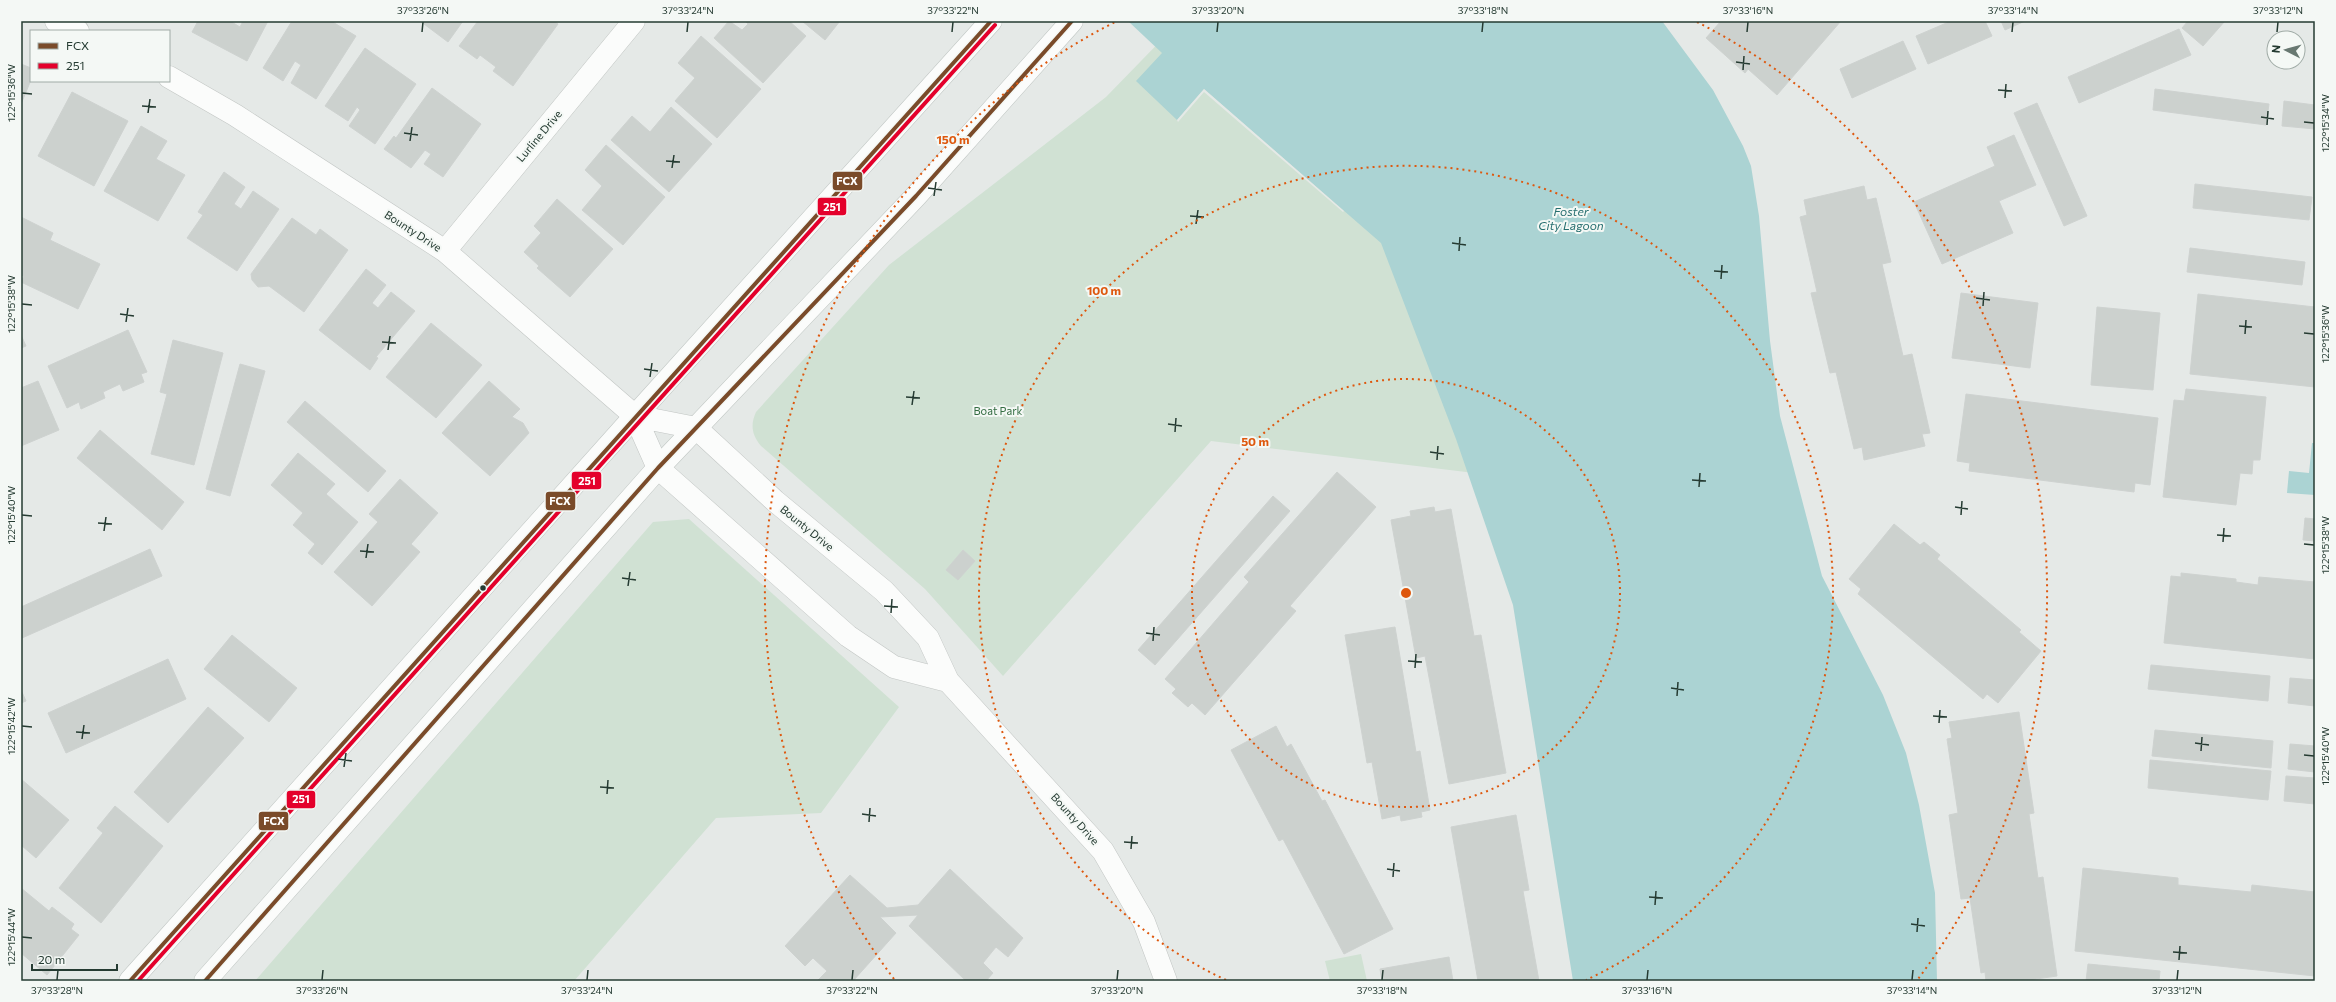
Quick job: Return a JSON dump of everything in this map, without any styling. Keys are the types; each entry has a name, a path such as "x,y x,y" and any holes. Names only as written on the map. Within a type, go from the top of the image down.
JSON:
{"main road":[{"path":"56,21 76,30"},
{"name":"Lurline Drive","path":"445,251 634,21"},
{"path":"205,981 658,468 916,196 1072,21"},
{"path":"130,981 984,28"},
{"name":"Bounty Drive","path":"170,78 235,116 445,251 635,416 658,468 848,636 894,666 948,681"},
{"name":"Bounty Drive","path":"635,416 696,428 775,501 884,591 928,638 948,681 1103,851 1144,922 1166,981"}],"green space":[{"name":"Boat Park","path":"1176,25 1384,234 1499,476 1211,441 1003,676 925,589 761,446 753,430 754,417 756,412 889,265 1106,97"},
{"path":"689,519 899,707 821,813 716,818 574,981 255,981 653,522"},
{"path":"1361,954 1367,981 1330,981 1325,961"}],"water":[{"name":"Foster City Lagoon","path":"1128,21 1662,21 1713,90 1743,146 1751,166 1759,216 1770,341 1780,416 1822,576 1883,695 1906,753 1919,805 1935,893 1937,981 1573,981 1513,605 1456,439 1381,243 1204,89 1177,120 1136,81 1162,53"},
{"path":"2312,443 2315,443 2315,495 2287,493 2289,471 2309,473"}],"pier":[{"path":"1204,89 1344,211 1343,212 1204,92 1178,122 1177,120"}],"building":[{"path":"198,21 230,21 240,27 243,21 268,21 247,61 192,32"},
{"path":"292,21 331,21 356,36 316,99 291,83 301,65 295,61 283,81 263,68"},
{"path":"420,21 463,21 448,42"},
{"path":"478,21 554,21 558,24 513,86 493,71 496,67 480,55 477,59 459,46"},
{"path":"729,21 742,30 748,24 745,21 789,21 806,36 763,83 714,38"},
{"path":"802,21 840,21 825,40"},
{"path":"1721,21 1841,21 1777,95 1748,69 1745,73 1706,38"},
{"path":"1951,21 1985,21 1992,36 1928,64 1916,36"},
{"path":"2001,21 2025,21 2005,30"},
{"path":"2188,21 2225,21 2203,46 2182,28"},
{"path":"2179,29 2191,55 2079,103 2068,77"},
{"path":"701,36 761,89 717,138 675,101 695,78 678,63"},
{"path":"1903,41 1916,69 1852,98 1840,69"},
{"path":"365,48 416,84 375,144 349,126 360,110 357,107 348,121 325,106"},
{"path":"21,64 30,68 30,82 21,104"},
{"path":"432,88 481,124 443,177 424,164 431,154 425,150 411,168 384,149 394,136 396,138"},
{"path":"2155,89 2269,104 2266,125 2153,110"},
{"path":"72,92 128,121 94,186 38,156"},
{"path":"2284,101 2315,105 2315,129 2282,126"},
{"path":"2037,103 2087,216 2064,226 2014,113"},
{"path":"671,107 712,144 669,192 611,140 632,116 650,132"},
{"path":"141,126 167,141 156,159 185,175 158,221 104,191"},
{"path":"2014,135 2036,185 1999,201 2013,233 1942,264 1914,202 1995,166 1987,147"},
{"path":"606,145 665,197 623,245 582,210 602,186 585,170"},
{"path":"224,172 245,187 234,204 241,209 253,191 279,209 237,271 187,238 203,215 198,212"},
{"path":"2195,184 2312,197 2309,220 2193,208"},
{"path":"1864,186 1867,200 1876,198 1891,262 1882,264 1903,356 1912,354 1930,433 1922,434 1925,446 1864,460 1862,447 1854,449 1836,372 1830,373 1811,293 1817,292 1800,217 1807,215 1804,200"},
{"path":"557,199 613,249 570,297 537,268 539,266 524,252 541,233 534,226"},
{"path":"21,217 53,233 50,240 100,264 78,309 21,282 24,276 21,275"},
{"path":"292,218 316,235 320,229 348,250 304,312 269,286 258,287 252,280 251,274"},
{"path":"2190,248 2305,262 2302,285 2187,272"},
{"path":"366,269 386,285 372,303 378,308 391,292 415,311 376,357 378,358 370,370 319,330"},
{"path":"1961,293 2038,303 2030,368 1952,358"},
{"path":"2198,294 2315,307 2315,387 2190,374"},
{"path":"2097,307 2160,313 2153,390 2091,385"},
{"path":"431,323 482,365 436,418 386,377"},
{"path":"128,330 147,372 141,374 144,382 123,391 120,384 103,392 105,398 81,409 79,402 67,408 48,366"},
{"path":"21,335 26,346 21,348"},
{"path":"173,340 223,353 194,465 151,454 167,394 160,392"},
{"path":"240,364 265,371 230,496 206,489"},
{"path":"38,381 59,430 21,446 21,388"},
{"path":"489,381 520,409 512,417 523,423 529,433 490,476 442,433"},
{"path":"2186,389 2266,397 2260,460 2253,460 2252,474 2240,473 2236,505 2163,497 2174,400 2184,401"},
{"path":"1966,394 2158,418 2150,485 2135,483 2134,492 1969,471 1970,463 1957,461"},
{"path":"305,401 386,471 368,492 287,422"},
{"path":"100,430 184,502 162,530 77,458"},
{"path":"298,453 335,484 326,494 358,522 322,565 308,553 315,544 293,525 303,513 271,485"},
{"path":"1337,472 1376,507 1290,606 1296,611 1205,715 1192,703 1188,707 1172,693 1176,689 1165,679 1249,582 1244,577"},
{"path":"400,479 438,513 411,544 420,552 372,606 334,572 378,522 369,514"},
{"path":"1273,496 1290,511 1155,665 1138,650"},
{"path":"1434,507 1435,512 1451,509 1474,636 1481,635 1506,773 1449,784 1425,656 1416,658 1391,520 1411,516 1410,511"},
{"path":"2305,518 2315,519 2315,541 2303,540"},
{"path":"1894,524 1920,545 1924,542 1940,555 1937,559 2021,630 2019,632 2041,651 1998,703 1987,694 1983,699 1858,594 1861,589 1849,579"},
{"path":"150,549 162,576 22,638 21,607"},
{"path":"963,550 975,561 958,580 946,570"},
{"path":"2181,573 2236,579 2236,582 2258,585 2259,577 2315,582 2315,659 2164,643 2171,576 2181,577"},
{"path":"1395,627 1416,752 1420,751 1430,810 1421,812 1422,817 1401,821 1400,815 1382,819 1372,762 1367,763 1345,635"},
{"path":"232,635 297,688 269,722 204,669"},
{"path":"168,659 186,699 66,753 48,713"},
{"path":"2151,665 2270,676 2268,701 2148,689"},
{"path":"2290,678 2315,680 2315,706 2288,703"},
{"path":"21,690 26,701 21,703"},
{"path":"208,707 244,738 168,823 134,792"},
{"path":"2019,712 2034,813 2029,814 2038,878 2043,877 2057,976 2022,981 1986,981 1985,972 1981,973 1970,898 1961,899 1949,815 1958,813 1947,739 1952,738 1949,722"},
{"path":"1276,726 1287,747 1291,744 1322,801 1325,800 1393,929 1344,954 1283,839 1279,841 1231,750"},
{"path":"2155,730 2273,741 2271,768 2152,756"},
{"path":"2290,744 2315,746 2315,772 2288,769"},
{"path":"2150,760 2271,771 2268,800 2148,788"},
{"path":"2286,776 2315,778 2315,804 2284,801"},
{"path":"21,779 69,820 36,858 21,845"},
{"path":"115,806 163,846 101,923 59,888 103,833 97,828"},
{"path":"1516,815 1529,890 1523,891 1539,981 1478,981 1451,827"},
{"path":"2083,868 2178,878 2178,885 2251,892 2252,885 2315,892 2315,976 2075,951"},
{"path":"950,869 1023,938 1008,957 996,947 983,963 993,973 986,981 966,981 909,926 918,915 880,917 896,933 853,981 817,981 827,971 813,958 805,966 785,946 850,875 887,908 918,905"},
{"path":"21,888 49,911 52,907 74,924 71,929 79,935 47,975 21,953"},
{"path":"1449,957 1453,981 1382,981 1380,969"},
{"path":"2088,964 2160,971 2159,981 2086,981"}],"transit line":[{"name":"FCX","path":"130,981 991,21"},
{"name":"FCX","path":"205,981 658,468 916,196 1072,21"},
{"name":"251","path":"138,981 995,25"}]}
